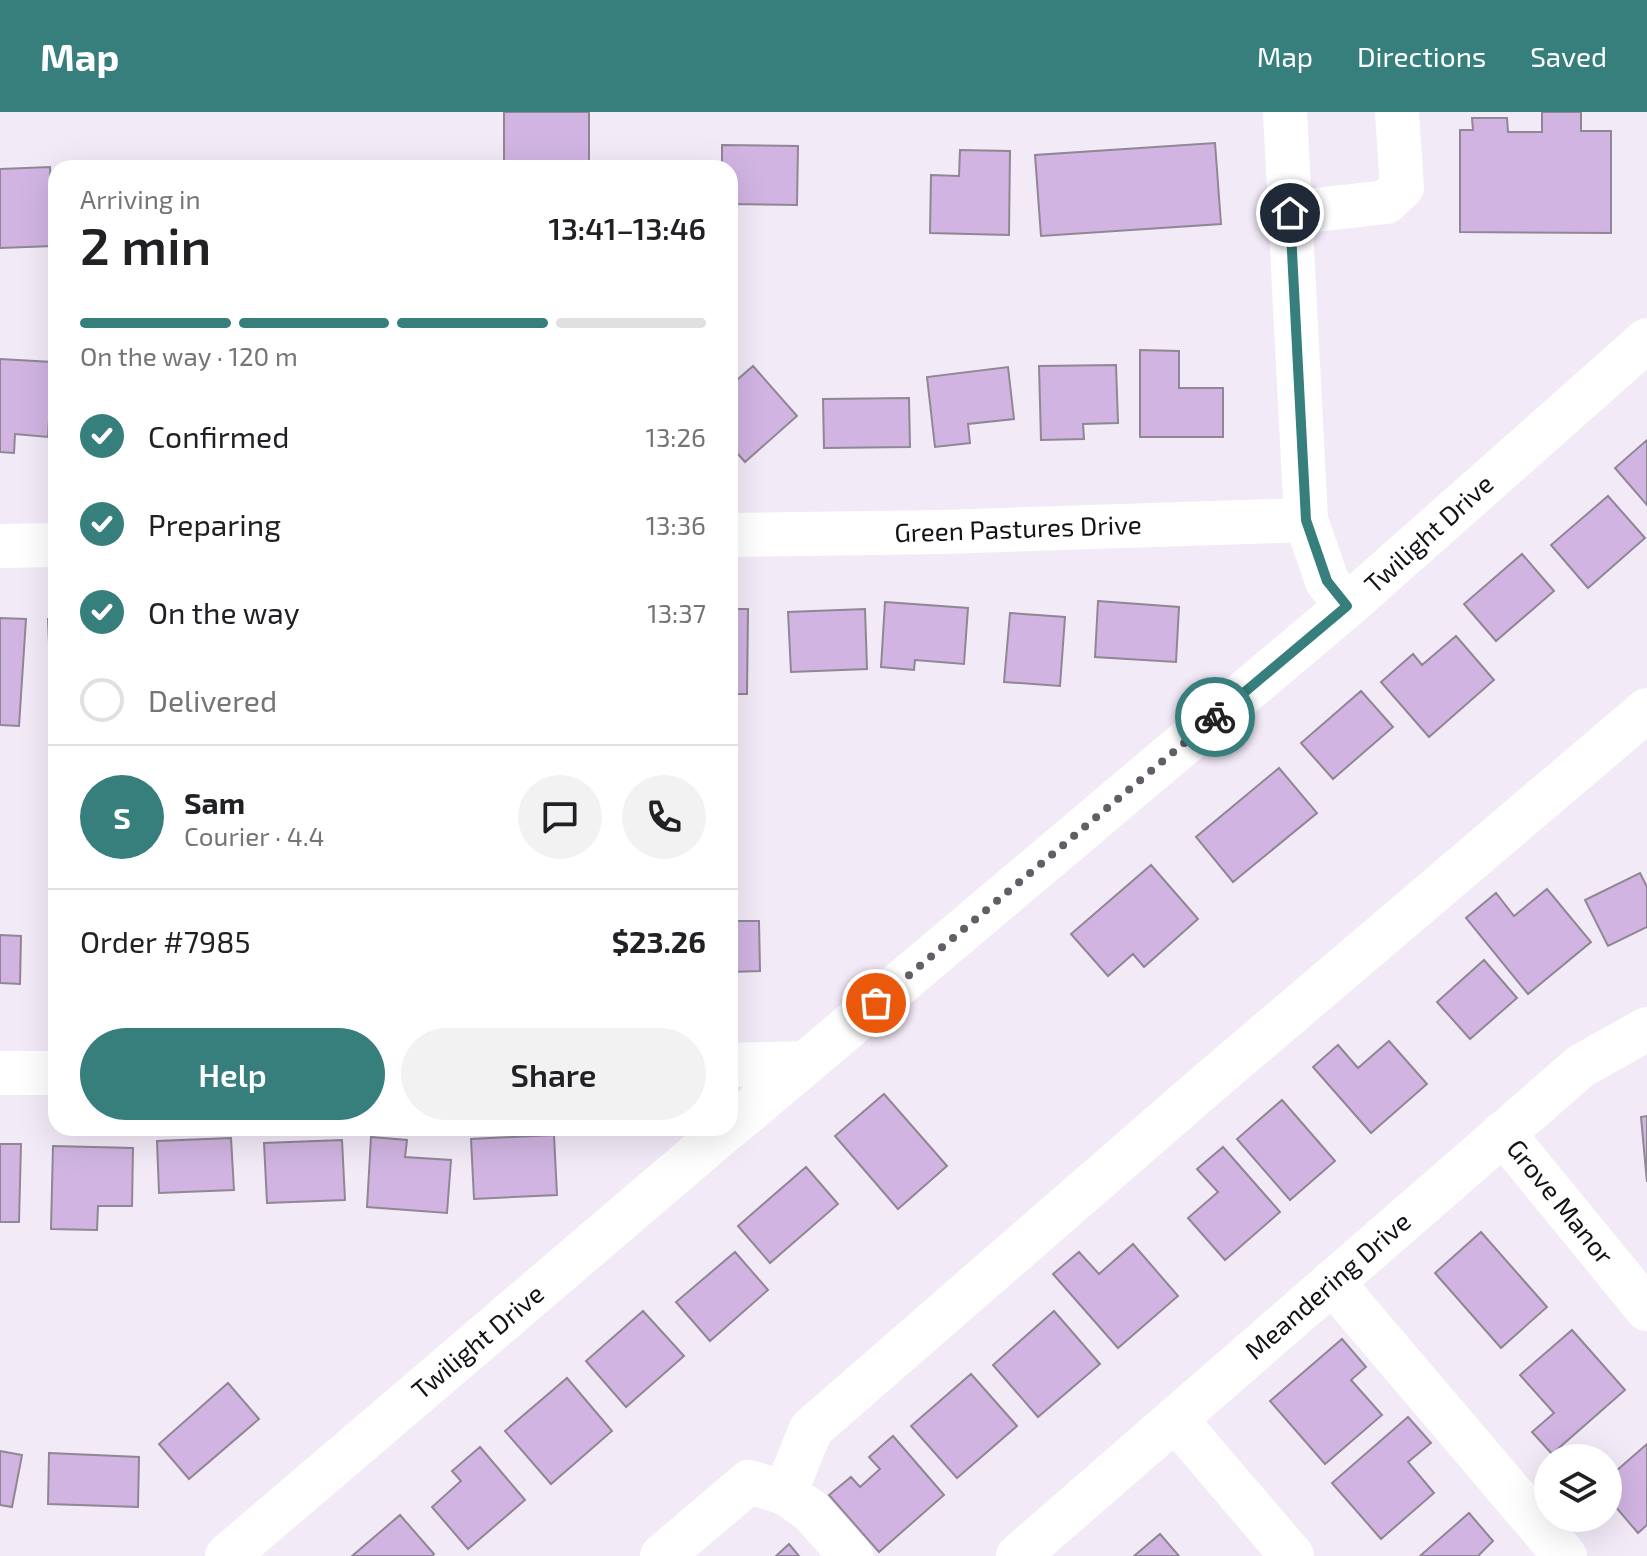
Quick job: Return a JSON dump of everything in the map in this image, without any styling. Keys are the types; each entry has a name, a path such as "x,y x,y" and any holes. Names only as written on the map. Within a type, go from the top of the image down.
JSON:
{"street":[{"path":"1285,112 1306,520 1327,581 1347,606"},
{"path":"1290,213 1386,202 1402,187 1397,112"},
{"name":"Twilight Drive","path":"738,1119 1347,606 1647,340"},
{"name":"Green Pastures Drive","path":"738,535 942,532 1306,520"},
{"path":"0,546 48,545"},
{"path":"785,1493 811,1429 1211,1081 1647,710"},
{"name":"Meandering Drive","path":"1018,1556 1581,1066 1647,1029"},
{"path":"738,1065 805,1063"},
{"path":"0,1073 48,1073"},
{"name":"Grove Manor","path":"1503,1133 1643,1297"},
{"name":"Twilight Drive","path":"227,1556 718,1136"},
{"path":"1332,1282 1565,1556"},
{"path":"1175,1419 1292,1556"},
{"path":"662,1556 749,1482 785,1493 811,1511 851,1556"}],"building":[{"path":"504,112 589,112 589,160 504,160"},
{"path":"1542,112 1581,112 1581,131 1611,131 1611,233 1460,232 1460,130 1473,130 1472,118 1507,118 1508,132 1542,132"},
{"path":"1215,143 1221,224 1041,236 1035,155"},
{"path":"722,145 798,146 797,205 738,204 738,160 722,160"},
{"path":"960,150 1010,151 1009,235 930,233 931,175 959,176"},
{"path":"48,167 48,246 0,248 0,169"},
{"path":"1140,350 1179,351 1179,388 1223,388 1223,437 1140,437"},
{"path":"0,359 48,362 48,437 15,434 14,453 0,452"},
{"path":"1116,365 1118,423 1083,424 1084,439 1041,440 1039,366"},
{"path":"753,366 797,416 745,462 738,454 738,379"},
{"path":"1008,367 1014,419 968,424 970,443 935,447 927,377"},
{"path":"909,398 910,447 824,448 823,399"},
{"path":"1647,440 1647,505 1615,468"},
{"path":"1608,496 1645,538 1588,588 1551,545"},
{"path":"1522,554 1554,591 1496,641 1464,604"},
{"path":"1098,601 1179,607 1176,662 1095,657"},
{"path":"885,602 968,608 964,664 915,660 914,670 881,667"},
{"path":"738,609 748,609 747,694 738,694"},
{"path":"865,609 867,669 791,672 788,612"},
{"path":"1010,613 1065,617 1060,686 1004,682"},
{"path":"0,618 26,619 19,726 0,725"},
{"path":"1456,636 1494,680 1429,737 1381,682 1413,654 1422,665"},
{"path":"1361,691 1393,727 1333,779 1301,743"},
{"path":"1279,768 1317,813 1233,882 1196,837"},
{"path":"1151,865 1198,919 1144,967 1133,954 1108,976 1071,934"},
{"path":"1640,873 1647,887 1647,927 1608,946 1585,900"},
{"path":"1547,889 1591,942 1528,994 1466,918 1496,893 1514,916"},
{"path":"738,921 759,921 760,971 738,972"},
{"path":"0,935 21,936 20,984 0,983"},
{"path":"1484,960 1517,998 1470,1039 1437,1002"},
{"path":"1389,1041 1427,1084 1371,1133 1313,1067 1338,1045 1358,1068"},
{"path":"884,1094 947,1166 898,1209 835,1136"},
{"path":"1282,1100 1335,1161 1290,1200 1237,1139"},
{"path":"1647,1116 1647,1182 1641,1117"},
{"path":"554,1136 557,1195 474,1199 471,1139"},
{"path":"371,1137 407,1140 405,1157 451,1160 447,1213 367,1207"},
{"path":"231,1138 234,1190 159,1193 157,1141"},
{"path":"342,1140 345,1200 267,1203 264,1143"},
{"path":"0,1144 21,1144 19,1222 0,1222"},
{"path":"53,1146 133,1148 132,1206 98,1206 97,1230 51,1229"},
{"path":"1223,1147 1280,1212 1225,1260 1188,1218 1218,1192 1197,1169"},
{"path":"806,1167 838,1204 770,1263 738,1226"},
{"path":"1481,1232 1547,1307 1501,1348 1435,1273"},
{"path":"1133,1244 1178,1296 1118,1348 1053,1274 1079,1252 1099,1274"},
{"path":"735,1252 768,1290 710,1341 676,1302"},
{"path":"643,1311 684,1356 626,1407 586,1361"},
{"path":"1054,1311 1100,1364 1038,1417 993,1365"},
{"path":"1572,1330 1625,1390 1563,1444 1543,1444 1532,1432 1554,1413 1520,1375"},
{"path":"1342,1339 1366,1367 1351,1380 1382,1415 1325,1464 1270,1401"},
{"path":"971,1374 1017,1426 957,1478 911,1426"},
{"path":"567,1378 612,1431 551,1484 505,1431"},
{"path":"228,1383 259,1419 189,1479 159,1444"},
{"path":"1408,1417 1431,1443 1408,1462 1434,1493 1381,1539 1332,1483"},
{"path":"893,1436 944,1495 879,1552 829,1495 851,1477 860,1487 880,1469 869,1457"},
{"path":"1647,1444 1647,1525 1638,1533 1622,1514 1622,1466"},
{"path":"480,1447 525,1500 468,1549 432,1507 461,1481 452,1471"},
{"path":"0,1451 22,1455 12,1507 0,1505"},
{"path":"49,1453 139,1457 138,1507 48,1504"},
{"path":"1469,1513 1493,1541 1478,1556 1420,1556"},
{"path":"400,1515 434,1554 432,1556 352,1556"},
{"path":"1160,1534 1179,1556 1134,1556"},
{"path":"789,1544 799,1556 776,1556"}],"way so far":[{"path":"876,1003 1215,717"}],"route":[{"path":"1215,717 1347,606 1327,581 1306,520 1290,213"}]}
